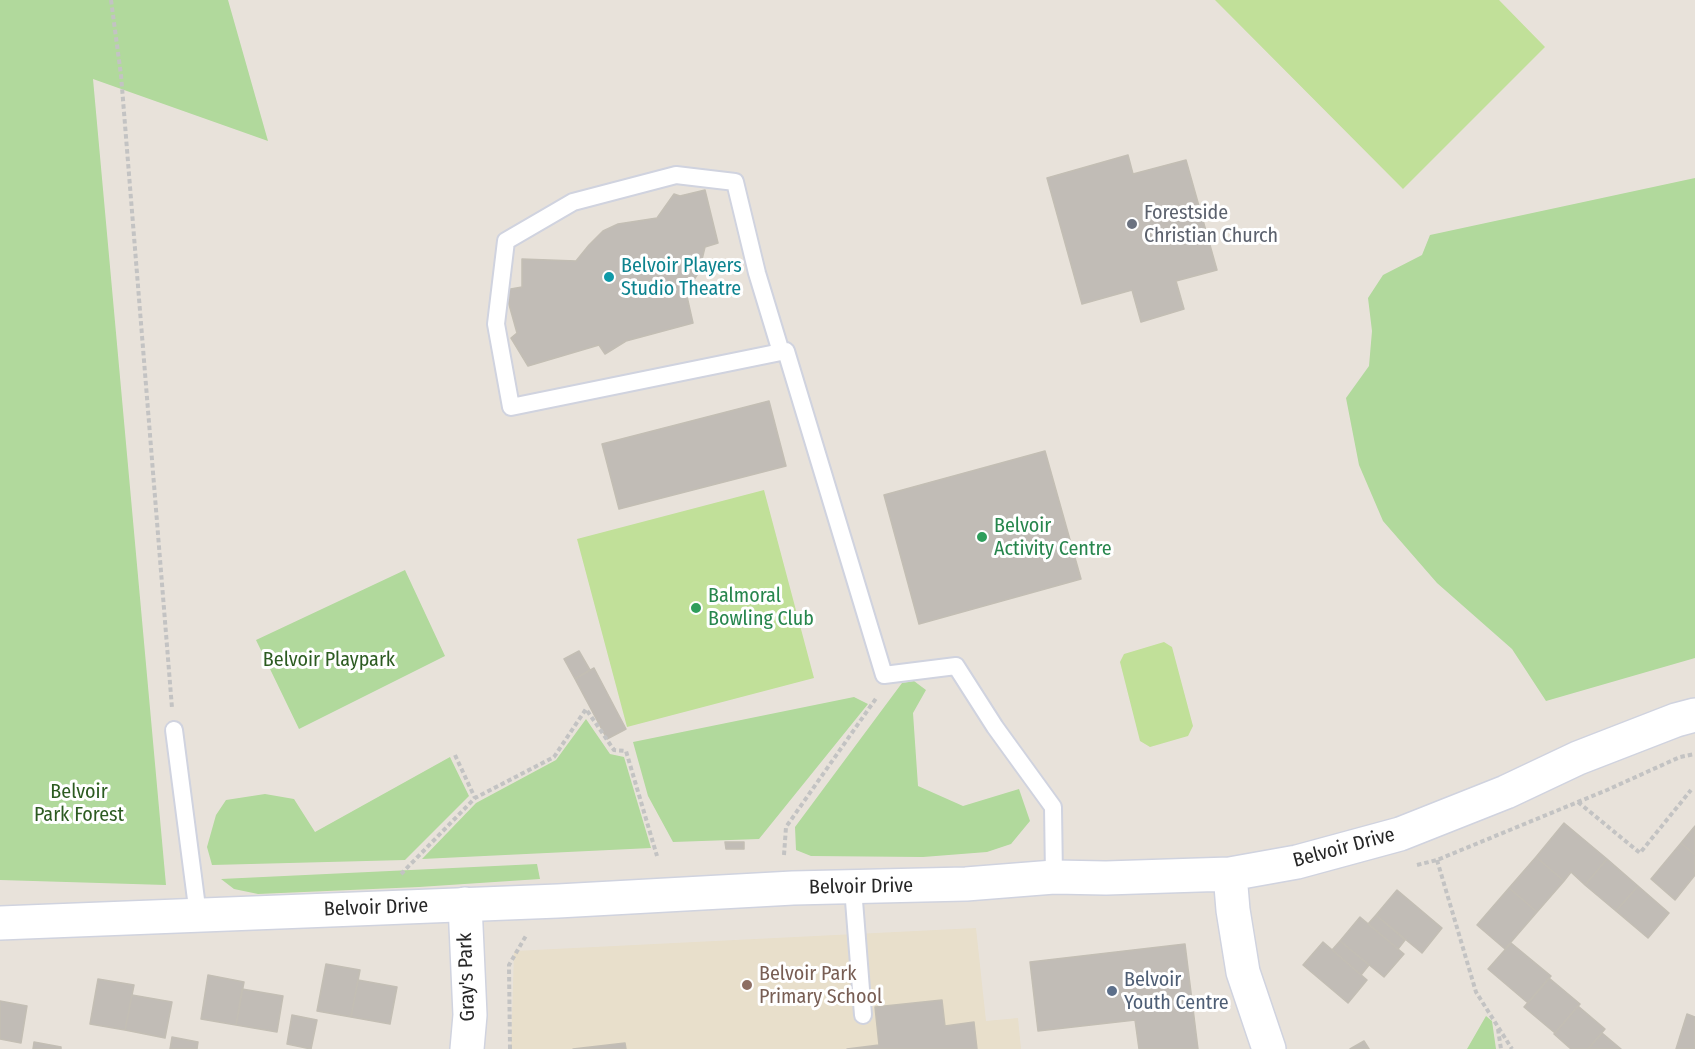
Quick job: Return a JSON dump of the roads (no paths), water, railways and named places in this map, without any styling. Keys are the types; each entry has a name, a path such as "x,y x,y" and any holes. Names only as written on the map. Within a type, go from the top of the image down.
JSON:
{"street":[{"name":"Belvoir Drive","path":"0,923 793,888 966,884 1054,877 1106,878 1230,874 1297,862 1400,834 1506,792 1578,758 1676,720 1695,715"},
{"path":"1230,874 1243,972 1269,1049"},
{"name":"Gray's Park","path":"465,904 470,1015 467,1049"}],"lane":[{"path":"781,352 757,273 735,182 676,175 573,202 506,241 496,324 511,407 786,351 884,675 956,666 995,727 1053,807 1054,877"},
{"path":"174,730 198,915"},
{"path":"853,888 863,1015"}],"place":[{"name":"Forestside Christian Church","path":"1132,224"},
{"name":"Belvoir Players Studio Theatre","path":"609,277"},
{"name":"Belvoir Activity Centre","path":"982,537"},
{"name":"Balmoral Bowling Club","path":"696,608"},
{"name":"Belvoir Park Primary School","path":"747,985"},
{"name":"Belvoir Youth Centre","path":"1112,991"}],"park label":[{"name":"Belvoir Playpark","path":"329,660"},
{"name":"Belvoir Park Forest","path":"79,804"}]}
